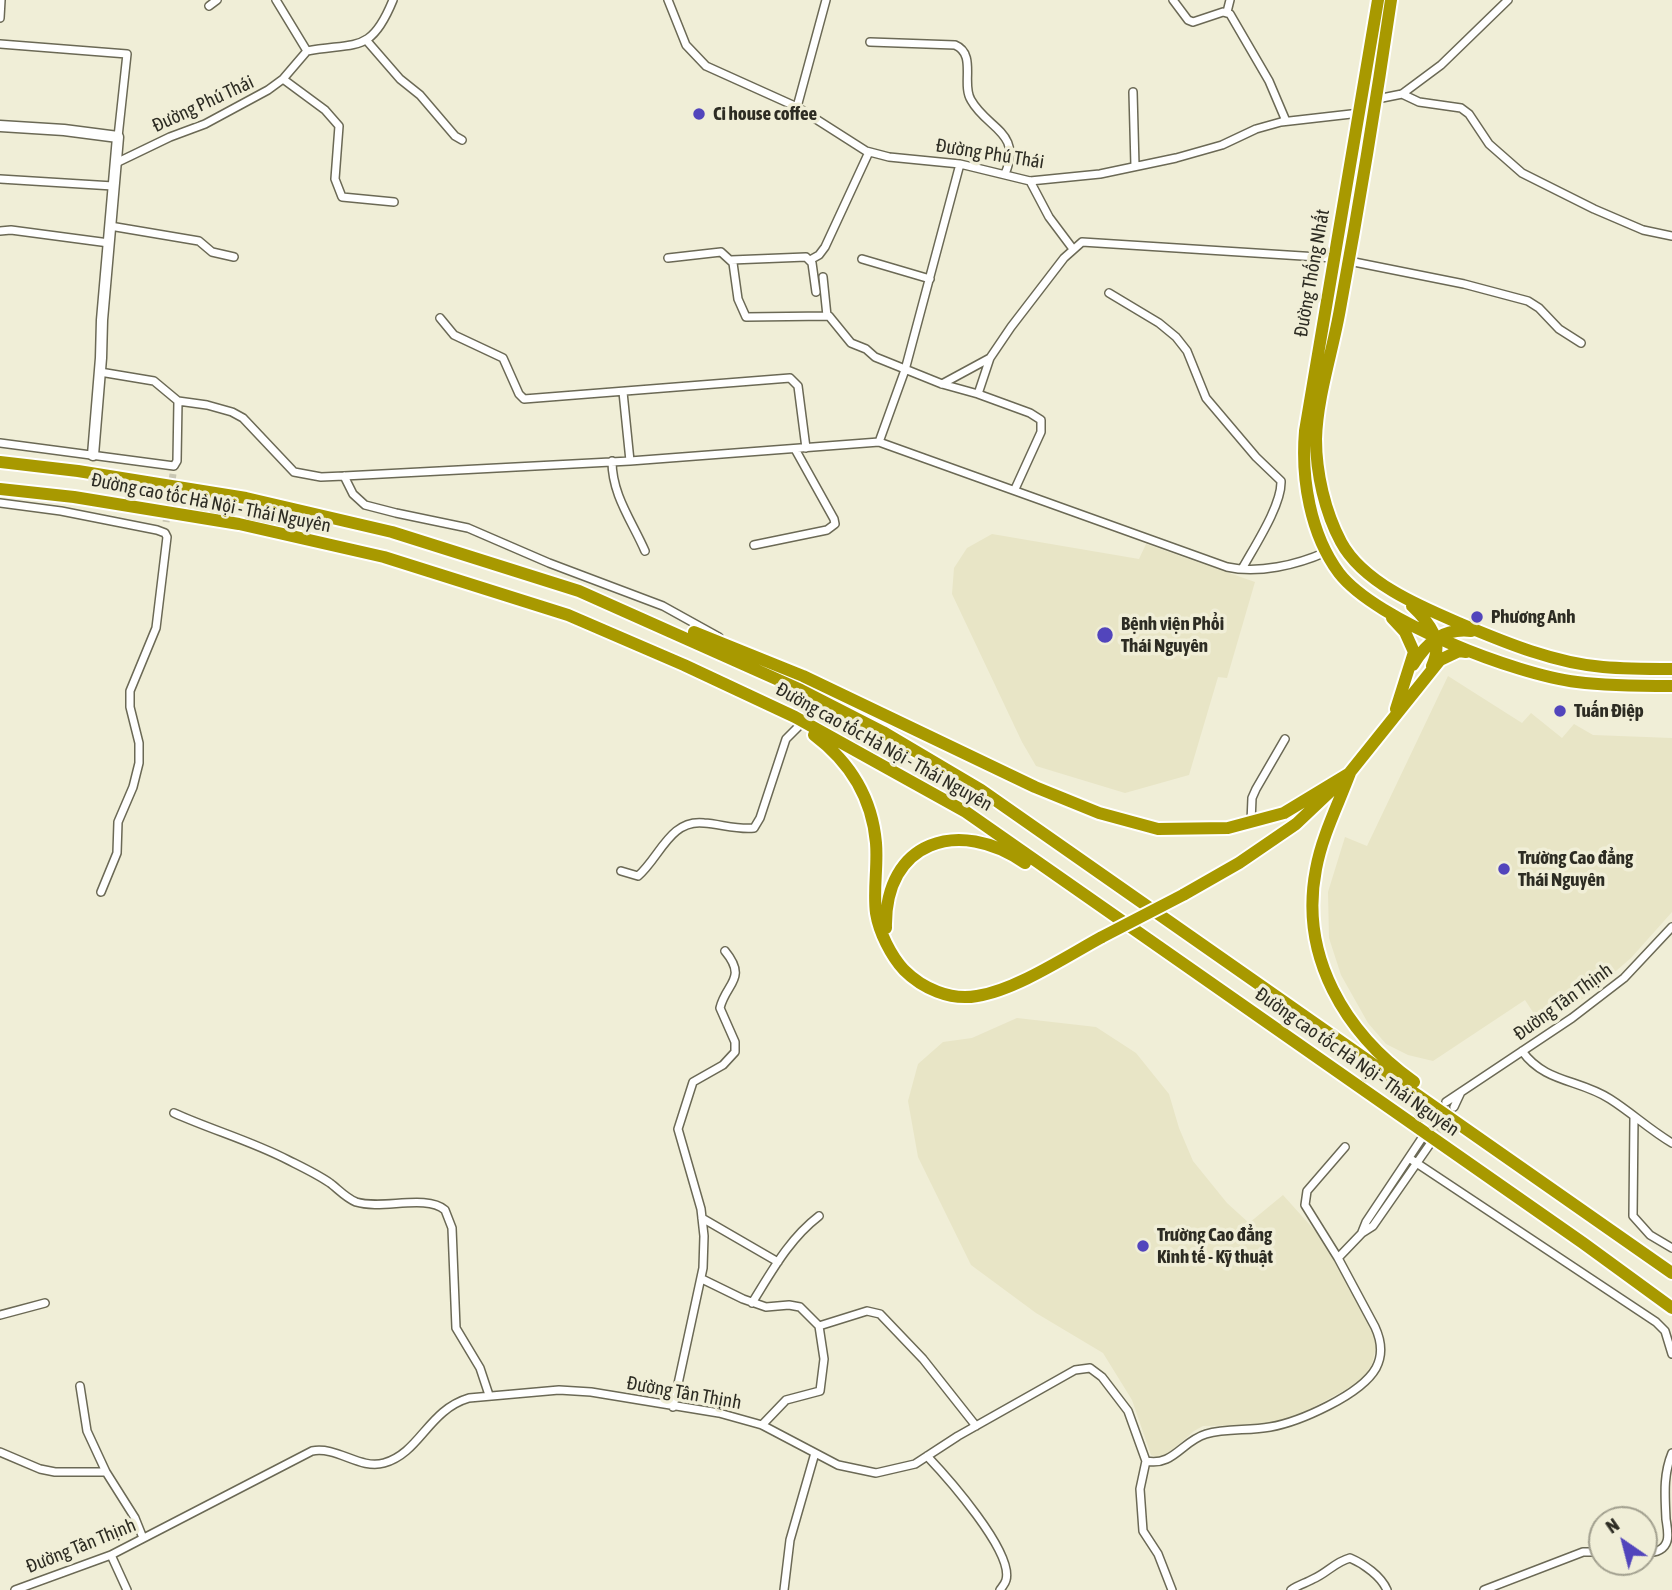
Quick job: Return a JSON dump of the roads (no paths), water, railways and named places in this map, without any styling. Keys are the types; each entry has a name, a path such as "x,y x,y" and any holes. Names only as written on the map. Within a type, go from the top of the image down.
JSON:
{"highway":[{"name":"Đường Thống Nhất","path":"1376,604 1344,578 1326,552 1308,495 1303,447 1378,0"},
{"name":"Đường Thống Nhất","path":"1391,0 1375,114 1316,436 1322,490 1341,541 1369,573 1403,596"},
{"path":"1360,113 1375,114"},
{"name":"Đường cao tốc Hà Nội - Thái Nguyên","path":"0,462 78,471 246,498 392,532 579,591 801,690 883,732 981,790 1672,1273"},
{"name":"Đường cao tốc Hà Nội - Thái Nguyên","path":"0,489 74,497 239,524 384,557 568,615 795,717 966,812 1672,1308"},
{"path":"1326,552 1341,541"},
{"path":"579,591 803,676 1035,787 1099,813 1158,829 1228,828 1284,813 1350,773"},
{"path":"1403,596 1441,616 1489,635 1581,664 1672,669"},
{"path":"1403,596 1436,637 1437,653 1426,679"},
{"path":"1376,604 1436,637 1536,674 1576,682 1672,686"},
{"path":"1376,604 1396,622 1411,641 1414,652 1392,719"},
{"path":"1409,671 1436,637 1454,631 1489,635"},
{"path":"684,665 724,691 797,727 833,749 853,774 871,810 876,844 877,914 886,943 899,964 917,983 945,995 976,997 1008,986 1239,863 1296,824 1350,773 1440,660 1448,654 1460,651 1480,654"},
{"path":"1350,773 1327,829 1315,872 1313,924 1323,971 1329,985 1373,1049 1504,1145 1598,1221"},
{"path":"886,943 889,894 896,876 908,860 926,847 950,840 974,839 998,847 1021,860 1155,954 1262,1019"}],"street":[{"path":"0,18 1,0"},
{"path":"209,6 217,0"},
{"path":"276,0 307,51 347,47 368,41 384,23 393,0"},
{"name":"Đường Phú Thái","path":"668,0 679,33 698,59 719,73 797,107 852,144 889,157 960,164 1030,181 1100,174 1222,145 1256,129 1286,121 1360,113"},
{"path":"797,107 826,0"},
{"path":"1173,0 1188,20 1193,22 1227,12"},
{"path":"1227,12 1230,0"},
{"path":"1377,99 1402,94 1441,65 1507,0"},
{"path":"1227,12 1265,74 1286,121"},
{"path":"368,41 400,79 415,90 455,136 462,140"},
{"path":"870,41 961,47 967,57 967,88 971,100 1004,135 1009,148 1010,163 1005,174"},
{"path":"0,44 127,54 113,186 93,456"},
{"name":"Đường Phú Thái","path":"116,163 249,102 283,79 307,51"},
{"path":"283,79 325,110 339,126 335,179 342,197 394,202"},
{"path":"1133,92 1135,166"},
{"path":"1402,94 1419,102 1461,108 1469,114 1489,144 1522,173 1643,230 1672,236"},
{"path":"0,126 118,137"},
{"path":"810,260 819,255 825,247 869,152"},
{"path":"879,442 905,370 960,164"},
{"path":"0,180 113,186"},
{"path":"1030,181 1049,218 1073,249"},
{"path":"110,226 199,241 212,251 234,257"},
{"path":"0,231 11,230 109,243"},
{"path":"978,394 990,358 1011,327 1073,249 1082,242 1334,258"},
{"path":"668,258 719,251 731,260 802,256 810,260"},
{"path":"862,259 930,279"},
{"path":"731,260 738,299 746,317 827,316 833,319 853,345 866,349 875,358 1030,413 1041,420 1041,432 1015,489"},
{"path":"810,260 816,292"},
{"path":"1349,261 1464,284 1528,301 1559,329 1581,343"},
{"path":"823,277 827,316"},
{"path":"1110,293 1159,323 1180,341 1191,360 1206,398 1243,442 1282,481 1272,513 1242,569"},
{"path":"440,318 454,335 503,358 523,398 790,378 798,386 806,448"},
{"path":"942,384 990,358"},
{"path":"100,372 154,381 178,401 207,405 237,415 294,472 321,477 631,461 879,442 1211,562 1242,569 1262,568 1295,562 1326,552"},
{"path":"623,392 631,461"},
{"path":"0,443 173,470 177,461 178,401"},
{"path":"754,545 827,530 835,524 795,449"},
{"path":"612,461 617,495 645,551"},
{"path":"344,476 350,489 365,505 448,522 480,532 549,563 673,610 749,654"},
{"path":"0,503 61,511 164,533"},
{"path":"101,892 117,853 118,822 133,787 139,763 139,743 130,707 130,691 156,628 168,541 164,533 166,522"},
{"path":"621,871 638,876 677,830 690,822 754,828 760,818 786,739 797,727"},
{"path":"1251,822 1255,789 1286,739"},
{"name":"Đường Tân Thịnh","path":"1446,1102 1572,1018 1624,978 1672,927"},
{"path":"673,1407 688,1330 702,1279 704,1236 695,1182 678,1129 693,1082 723,1065 735,1052 735,1042 720,1008 732,986 736,970 733,960 725,951"},
{"path":"1522,1051 1537,1069 1593,1089 1672,1143"},
{"name":"Đường Tân Thịnh","path":"1454,1107 1462,1092"},
{"path":"174,1113 278,1155 329,1182 357,1202 434,1204 446,1210 452,1228 456,1328 480,1368 489,1395"},
{"path":"1634,1117 1633,1216 1650,1235 1672,1248"},
{"path":"1362,1233 1366,1222 1422,1138"},
{"path":"1338,1258 1362,1233 1373,1226 1430,1144"},
{"path":"1172,1590 1158,1554 1143,1531 1140,1489 1146,1461 1157,1464 1172,1457 1192,1440 1208,1433 1272,1427 1301,1418 1357,1387 1375,1370 1381,1356 1380,1338 1338,1258 1305,1205 1307,1191 1345,1147"},
{"path":"1409,1158 1656,1322 1671,1340 1672,1354"},
{"path":"752,1303 793,1239 819,1216"},
{"path":"702,1218 778,1262"},
{"path":"702,1279 752,1303 766,1307 800,1307 819,1326 824,1359 820,1391 786,1400 762,1425"},
{"path":"0,1315 44,1303"},
{"path":"819,1326 866,1311 880,1314 923,1359 975,1426"},
{"name":"Đường Tân Thịnh","path":"15,1590 111,1555 312,1451 324,1448 368,1464 388,1462 409,1448 430,1422 444,1410 458,1401 489,1395 559,1390 591,1392 719,1413 762,1425 838,1465 876,1473 915,1464 975,1426 1075,1370 1090,1368 1102,1377 1128,1411 1146,1461"},
{"path":"79,1386 88,1431 106,1472 135,1518 143,1538"},
{"path":"0,1452 40,1469 55,1472 106,1472"},
{"path":"784,1590 790,1540 815,1453"},
{"path":"1658,1551 1668,1539 1664,1486 1666,1467 1672,1453"},
{"path":"927,1456 966,1499 997,1548 1005,1566 1006,1579 1000,1590"},
{"path":"1484,1590 1588,1552"},
{"path":"111,1555 127,1590"},
{"path":"1291,1590 1299,1584 1311,1581 1340,1560 1350,1558 1369,1570 1387,1590"}],"tunnel":[{"path":"166,522 173,474"},
{"path":"1425,1133 1442,1108"},
{"path":"1432,1140 1449,1115"}],"place":[{"name":"Ci house coffee","path":"699,114"},
{"name":"Phương Anh","path":"1477,617"},
{"name":"Bệnh viện Phổi Thái Nguyên","path":"1105,635"},
{"name":"Tuấn Điệp","path":"1560,711"},
{"name":"Trường Cao đẳng Thái Nguyên","path":"1504,869"},
{"name":"Trường Cao đẳng Kinh tế - Kỹ thuật","path":"1143,1246"}]}
